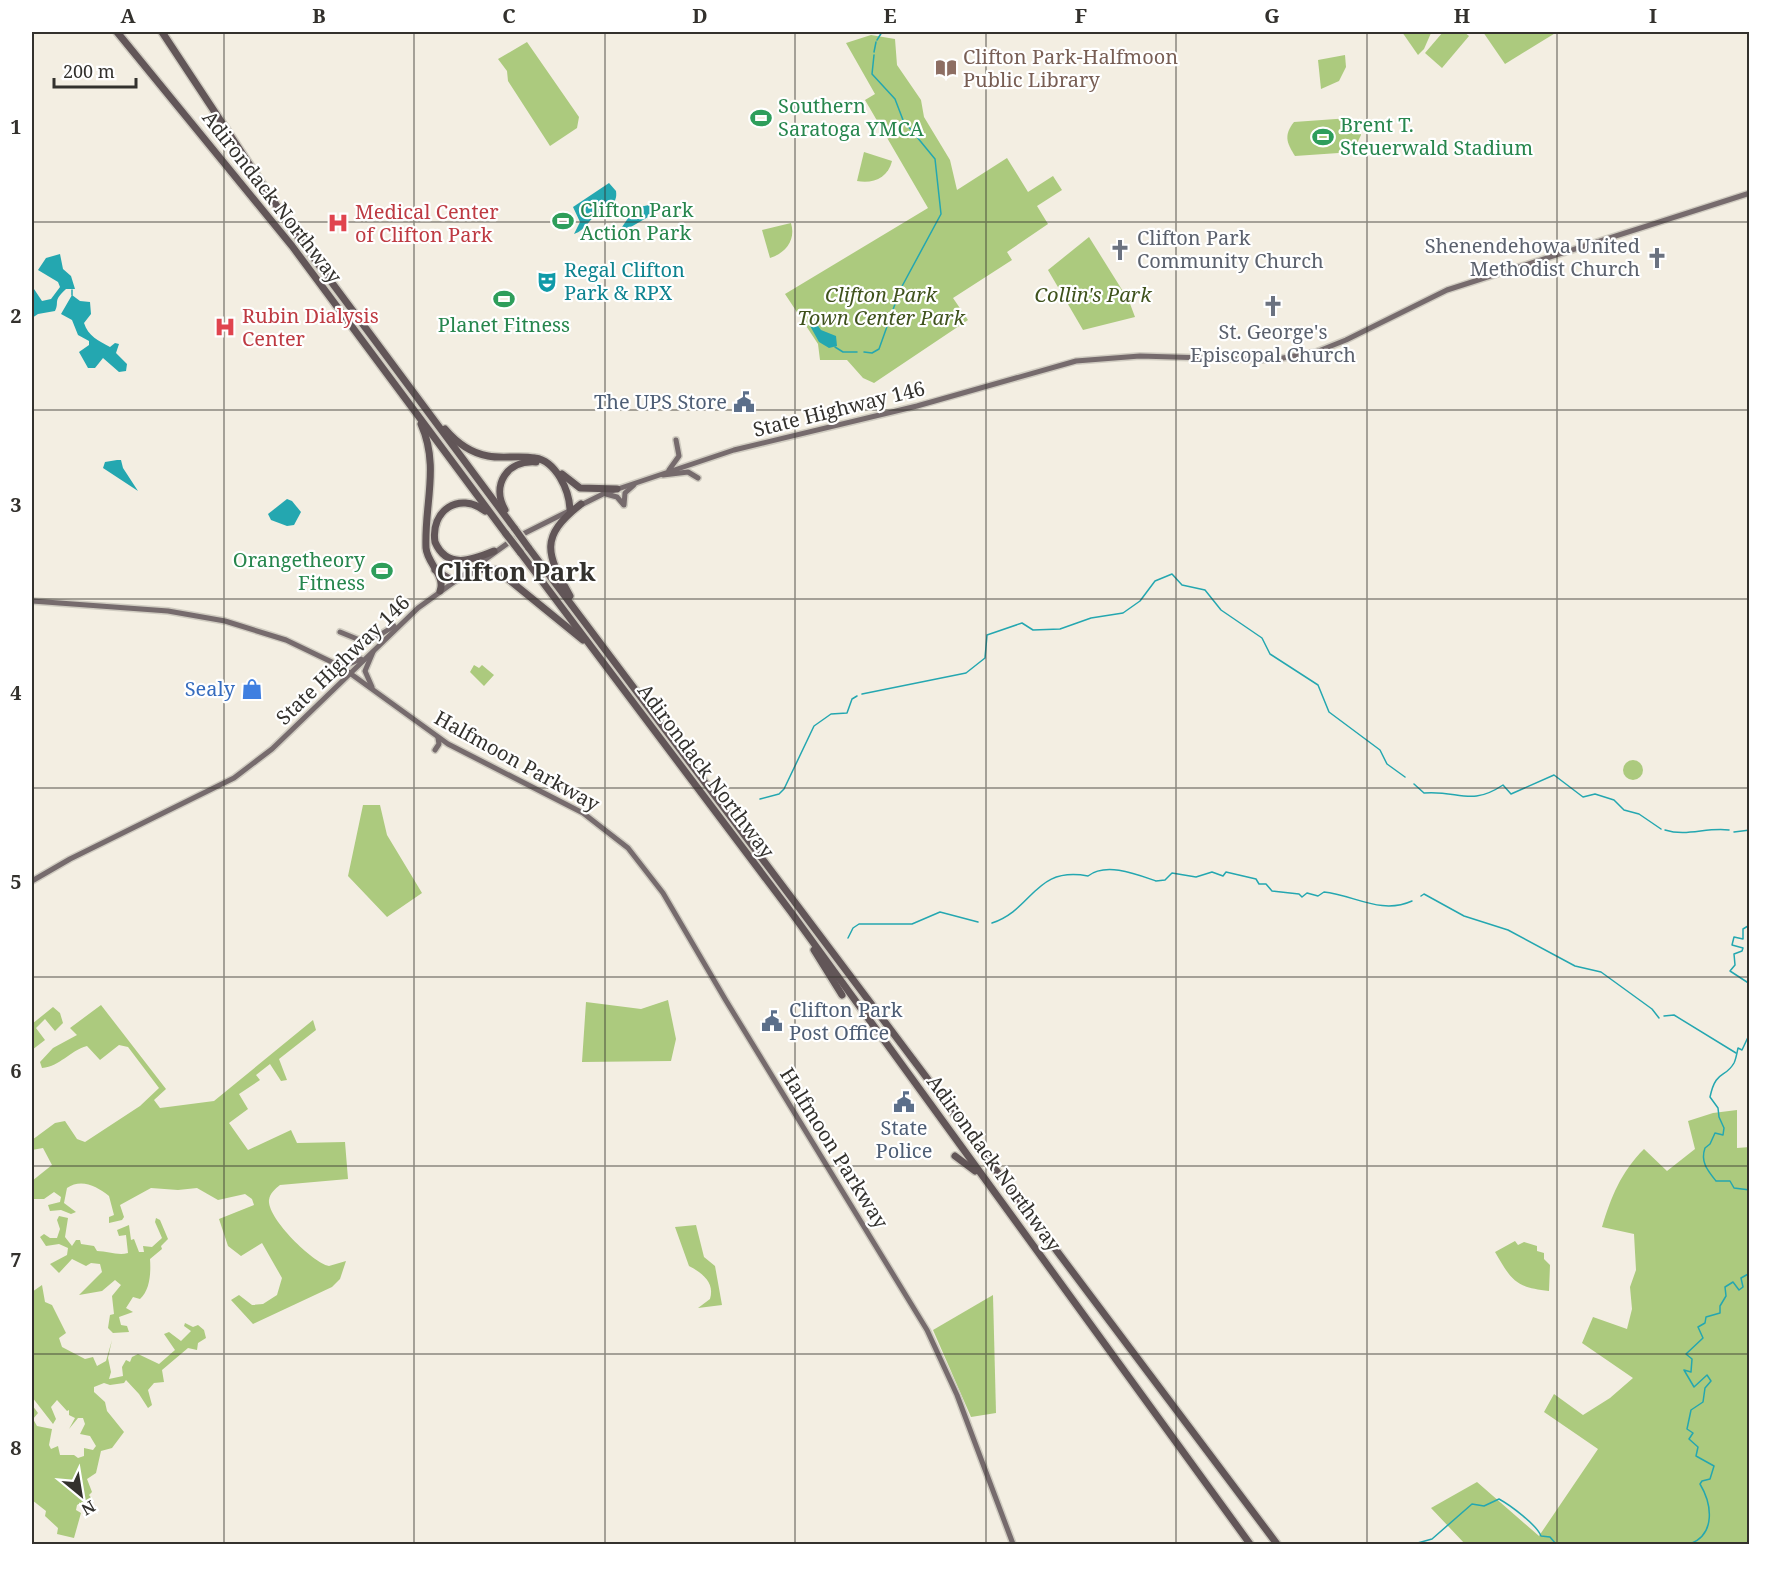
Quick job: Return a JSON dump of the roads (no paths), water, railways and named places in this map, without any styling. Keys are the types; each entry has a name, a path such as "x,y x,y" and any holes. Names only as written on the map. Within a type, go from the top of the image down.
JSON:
{"highway":[{"name":"Adirondack Northway","path":"117,32 292,246 414,408 791,912 1250,1545"},
{"name":"Adirondack Northway","path":"162,32 292,230 1277,1545"},
{"path":"414,408 430,452 431,485 426,548 442,582 440,591"},
{"path":"424,409 458,442 471,450 495,457 535,458 545,461 579,489 617,489"},
{"path":"545,461 564,484 568,510"},
{"path":"507,518 500,497 501,482 511,468 524,462 539,463 550,470 564,491 568,510"},
{"path":"494,551 470,561 450,558 440,551 435,542 436,521 443,510 452,504 470,502 485,511 504,531"},
{"path":"576,610 550,546 555,528 581,504"},
{"path":"435,570 453,581 479,569 497,570 574,632 604,662"},
{"path":"791,912 842,996"},
{"path":"955,1156 975,1170 998,1198"}],"main road":[{"name":"State Highway 146","path":"32,881 70,859 234,778 272,749 400,622 440,591 494,551 568,510 603,494 734,450 917,406 1087,359 1140,356 1272,360 1316,352 1346,340 1447,290 1749,193"},
{"path":"666,472 679,456 676,440"},
{"path":"658,475 688,472 698,478"},
{"path":"603,494 617,497 624,505 625,493 640,481"},
{"name":"Halfmoon Parkway","path":"32,601 127,606 212,618 279,638 334,662 438,736 578,810 600,825 634,855 663,893 938,1351 1013,1545"},
{"path":"340,632 367,643 400,622"},
{"path":"376,692 365,675 365,669 377,646"},
{"path":"334,662 349,664 364,658"},
{"path":"435,750 439,744 438,736"}],"water":[{"path":"609,183 616,191 614,202 599,212 582,230 574,234 580,222 573,207"},
{"path":"658,203 662,205 660,210 624,231 622,227 635,208"},
{"path":"60,254 63,269 71,276 75,289 66,289 62,293 55,311 38,314 32,318 32,286 42,301 51,299 60,287 58,282 38,270 46,258"},
{"path":"72,295 80,301 90,302 91,314 84,323 86,328 94,338 110,347 115,343 119,344 116,353 127,364 126,371 119,372 103,358 95,368 88,368 79,352 89,345 89,341 78,335 72,320 61,314"},
{"path":"813,319 821,330 836,336 837,346 829,348 819,342 809,324"},
{"path":"121,460 123,468 138,491 103,468 105,462"},
{"path":"287,499 292,501 301,512 294,525 287,526 271,520 268,514"}],"waterway":[{"path":"877,40 882,32"},
{"path":"874,52 876,42"},
{"path":"864,352 872,353 879,349 900,290 941,214 935,159 903,120 895,99 872,74 874,55"},
{"path":"72,290 72,295"},
{"path":"835,347 843,352 857,352"},
{"path":"862,694 966,673 985,658 987,635 1022,623 1033,630 1060,629 1091,618 1123,613 1140,601 1155,581 1172,574 1182,585 1205,590 1221,610 1262,638 1270,654 1318,685 1329,712 1380,750 1387,764 1405,777"},
{"path":"760,799 779,794 784,789 814,726 831,714 847,713 852,699 857,696"},
{"path":"1414,784 1424,793 1464,796 1482,795 1503,785 1511,794 1554,775 1583,797 1595,794 1614,800 1624,810 1639,814 1661,829"},
{"path":"1665,830 1681,833 1729,830"},
{"path":"1734,832 1750,830"},
{"path":"992,923 1006,917 1045,883 1056,877 1088,876 1103,870 1121,871 1156,881 1165,880 1172,873 1196,877 1212,872 1223,876 1226,872 1256,879 1259,884 1266,884 1272,891 1299,894 1302,897 1307,893 1318,896 1324,892 1389,906 1412,901"},
{"path":"1421,896 1424,894 1464,916 1508,930 1575,966 1601,972 1652,1009 1659,1018"},
{"path":"848,938 853,928 859,924 912,924 940,912 978,922"},
{"path":"1750,917 1748,926 1743,929 1743,939 1734,937 1732,945 1743,948 1742,951 1734,954 1735,965 1730,971 1750,984"},
{"path":"1664,1016 1674,1015 1736,1053"},
{"path":"1750,1033 1742,1050 1738,1048 1731,1068 1718,1078 1712,1088 1710,1097 1718,1108 1724,1128 1723,1135 1715,1133 1710,1144 1705,1148 1703,1158 1716,1181 1730,1181 1734,1188 1750,1190"},
{"path":"1690,1544 1698,1539 1708,1526 1709,1509 1700,1484 1710,1479 1714,1466 1696,1456 1698,1447 1689,1439 1693,1433 1687,1429 1691,1410 1703,1402 1705,1388 1711,1381 1707,1375 1694,1387 1684,1370 1691,1372 1692,1359 1686,1354 1703,1338 1698,1327 1705,1323 1706,1317 1720,1313 1720,1306 1726,1296 1725,1287 1733,1282 1739,1290 1743,1287 1741,1278 1750,1273"},
{"path":"1414,1544 1432,1539 1472,1504 1484,1506 1499,1499 1529,1521 1541,1536 1550,1537 1556,1544"}],"place":[{"name":"Clifton Park-Halfmoon Public Library","path":"946,68"},
{"name":"Southern Saratoga YMCA","path":"761,118"},
{"name":"Brent T. Steuerwald Stadium","path":"1323,137"},
{"name":"Clifton Park Action Park","path":"563,221"},
{"name":"Medical Center of Clifton Park","path":"338,223"},
{"name":"Clifton Park Community Church","path":"1120,250"},
{"name":"Shenendehowa United Methodist Church","path":"1657,258"},
{"name":"Regal Clifton Park & RPX","path":"547,282"},
{"name":"Planet Fitness","path":"504,299"},
{"name":"St. George's Episcopal Church","path":"1273,306"},
{"name":"Rubin Dialysis Center","path":"225,327"},
{"name":"The UPS Store","path":"744,402"},
{"name":"Orangetheory Fitness","path":"382,571"},
{"name":"Sealy","path":"252,689"},
{"name":"Clifton Park Post Office","path":"772,1021"},
{"name":"State Police","path":"904,1102"}],"district":[{"name":"Clifton Park","path":"516,572"}],"park label":[{"name":"Collin's Park","path":"1093,295"},
{"name":"Clifton Park Town Center Park","path":"881,306"}]}
